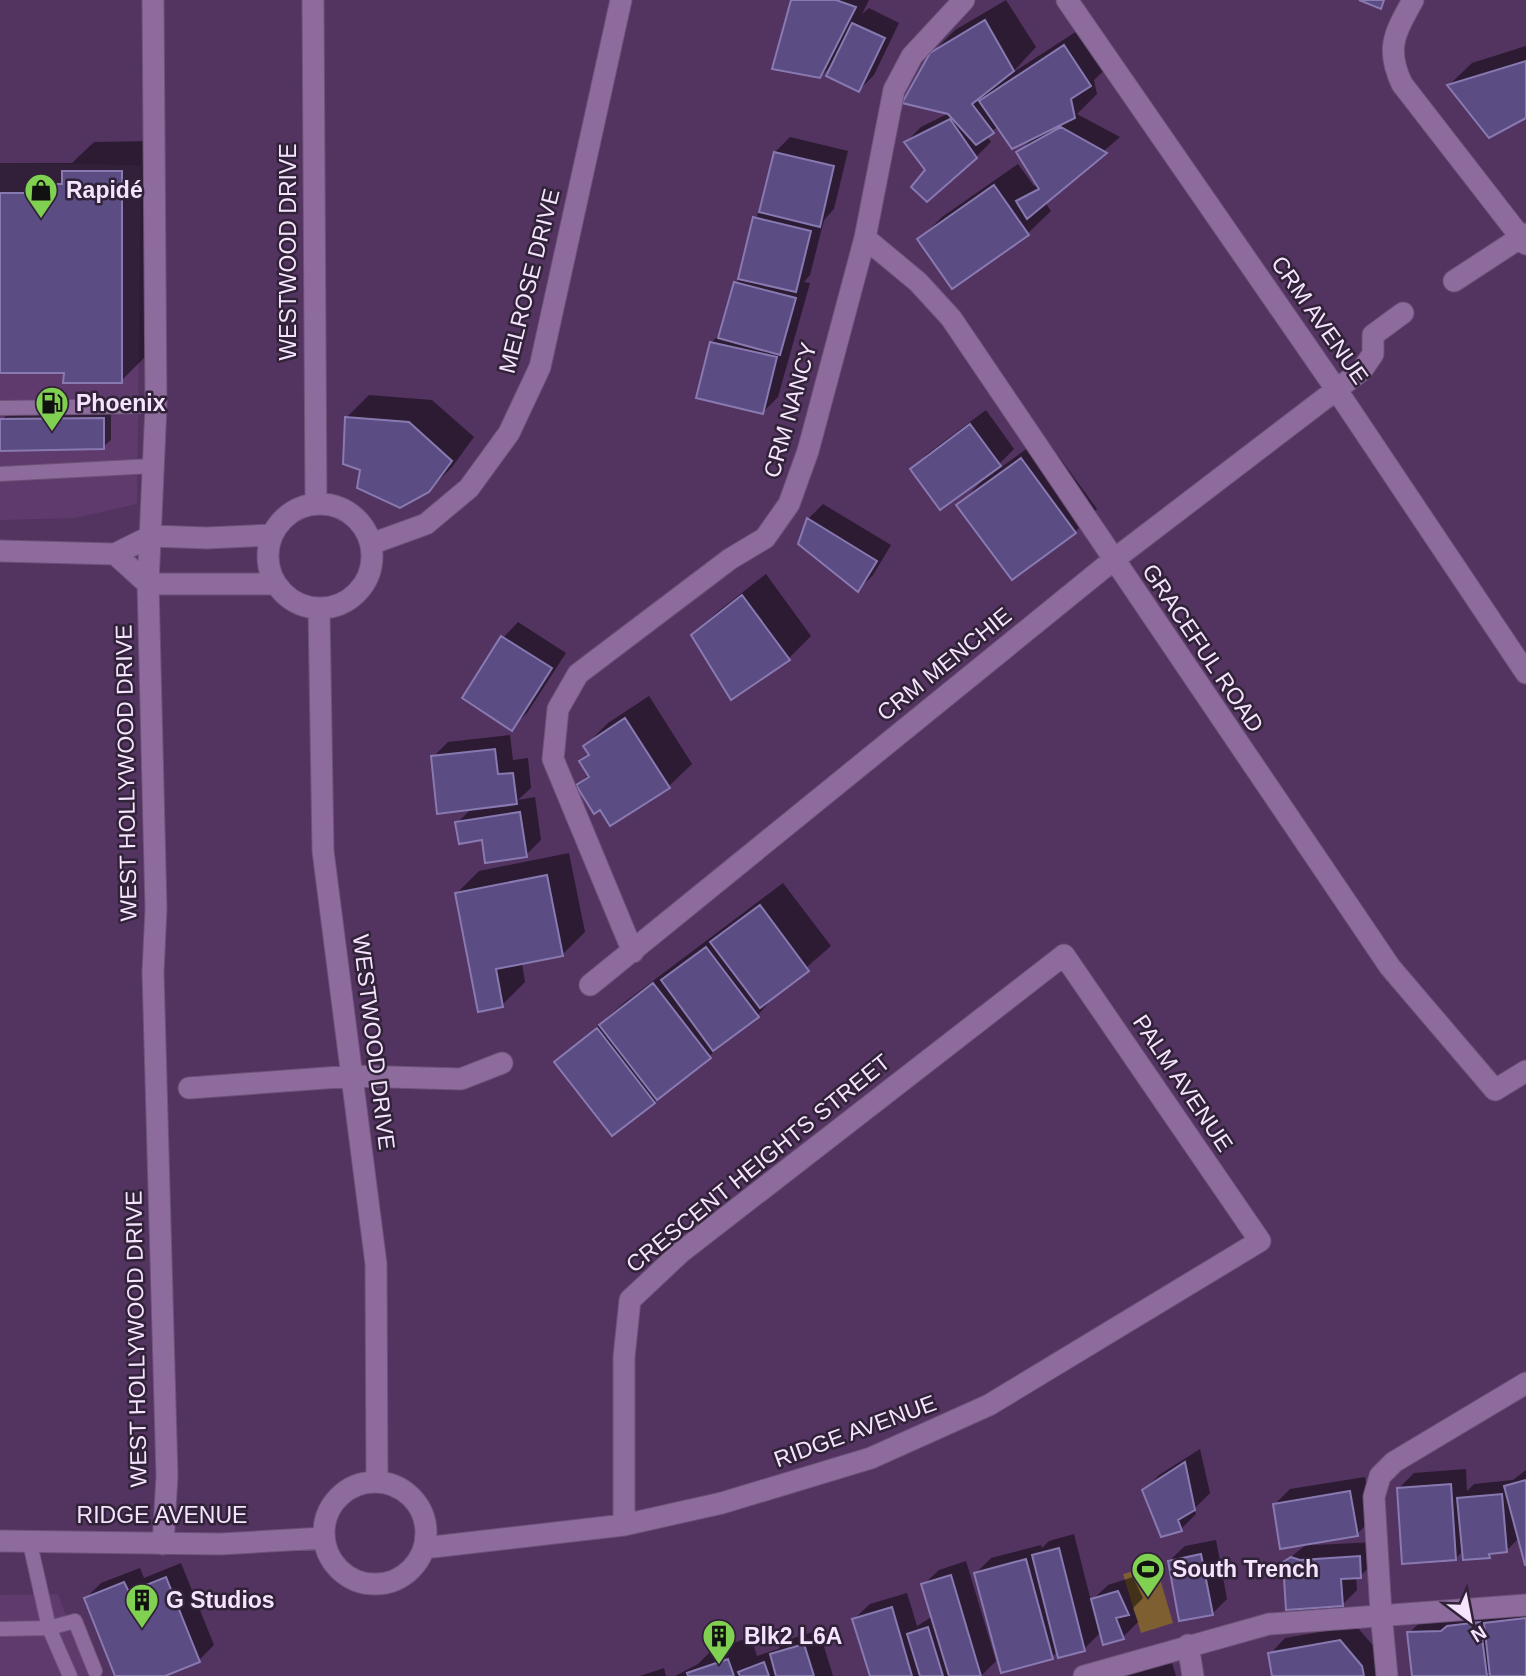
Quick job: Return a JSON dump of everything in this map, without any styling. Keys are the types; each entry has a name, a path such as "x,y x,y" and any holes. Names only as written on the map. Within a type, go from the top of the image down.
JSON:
{"street":[{"name":"WEST HOLLYWOOD DRIVE","path":"153,0 156,406 148,584 156,909 153,972 167,1476 163,1544"},
{"name":"WESTWOOD DRIVE","path":"313,0 316,504"},
{"name":"MELROSE DRIVE","path":"371,544 426,524 469,488 509,433 540,367 621,0"},
{"name":"CRM NANCY","path":"633,952 553,759 558,709 578,674 730,559 765,538 789,504 808,451 865,238 894,90 912,56 964,0"},
{"name":"CRM AVENUE","path":"1067,0 1336,389 1526,673"},
{"path":"1413,0 1391,48 1394,66 1402,83 1524,238 1454,281"},
{"name":"GRACEFUL ROAD","path":"865,238 918,282 951,318 1112,561 1390,967 1495,1090 1526,1071"},
{"name":"CRM MENCHIE","path":"590,985 1112,561 1369,363 1373,335 1403,313"},
{"path":"316,504 334,506 351,514 364,527 371,544 370,568 361,589 334,607 319,609 294,601 275,584 268,569 272,535 282,520 297,509 316,504"},
{"path":"0,551 115,554 151,536 207,538 272,535"},
{"path":"115,554 148,584 275,584"},
{"name":"WESTWOOD DRIVE","path":"319,609 323,851 376,1264 377,1482"},
{"name":"PALM AVENUE","path":"1064,955 1259,1241"},
{"name":"CRESCENT HEIGHTS STREET","path":"624,1525 624,1357 630,1300 680,1253 1064,955"},
{"path":"188,1088 353,1076 461,1079 502,1063"},
{"name":"RIDGE AVENUE","path":"424,1548 624,1525 735,1500 871,1458 930,1434 989,1405 1259,1241"},
{"path":"1387,1676 1374,1497 1380,1476 1394,1462 1526,1383"},
{"path":"377,1482 406,1492 416,1503 426,1533 424,1548 406,1574 377,1584 347,1577 327,1553 323,1538 326,1517 337,1498 355,1486 377,1482"},
{"name":"RIDGE AVENUE","path":"0,1541 29,1539 163,1544 323,1538"},
{"path":"1084,1676 1269,1624 1381,1613 1526,1605"},
{"path":"1188,1645 1193,1676"}],"lane":[{"path":"0,408 156,406"},
{"path":"0,474 153,466"},
{"path":"29,1539 49,1628 71,1676"},
{"path":"0,1629 49,1628 75,1621 96,1671"}],"shaded area":[{"path":"0,163 141,165 137,504 75,518 0,520"},
{"name":"South Trench","path":"1156,1565 1173,1623 1141,1633 1123,1574"},
{"path":"58,1594 88,1676 0,1676 0,1595"}],"building":[{"path":"791,0 836,0 856,7 820,78 772,69"},
{"path":"1359,0 1384,0 1381,9"},
{"path":"985,20 1014,71 972,104 994,133 976,145 948,114 902,103 930,53"},
{"path":"852,23 885,38 859,92 826,76"},
{"path":"1064,45 1091,86 1071,99 1075,118 1012,149 979,101"},
{"path":"1526,61 1526,118 1489,138 1447,85"},
{"path":"950,119 977,158 927,202 911,187 925,170 904,142"},
{"path":"1061,127 1107,153 1027,219 1016,201 1039,189 1016,152"},
{"path":"774,152 834,166 820,227 759,212"},
{"path":"62,171 122,171 122,383 63,383 64,373 0,373 0,193 54,193 54,184 62,184"},
{"path":"994,185 1029,235 952,289 917,239"},
{"path":"753,217 811,231 796,292 738,279"},
{"path":"734,282 796,298 780,355 718,338"},
{"path":"710,342 777,357 763,414 696,398"},
{"path":"345,417 409,422 452,461 429,492 400,508 357,488 360,470 343,464"},
{"name":"Phoenix","path":"104,418 104,449 0,451 0,419"},
{"path":"970,424 1001,466 940,510 910,469"},
{"path":"1021,458 1076,533 1012,580 956,505"},
{"path":"807,518 877,561 858,592 798,544"},
{"path":"742,595 790,660 731,700 691,635"},
{"path":"501,636 552,668 512,731 462,698"},
{"path":"625,718 670,788 610,826 600,810 594,814 576,785 589,777 579,761 589,755 583,746"},
{"path":"495,749 498,774 513,773 517,804 437,814 431,756"},
{"path":"520,812 527,857 485,863 482,840 459,844 455,822"},
{"path":"547,875 563,956 496,969 503,1007 478,1012 455,893"},
{"path":"760,905 809,971 760,1008 710,942"},
{"path":"706,947 759,1017 713,1051 661,980"},
{"path":"653,983 711,1058 657,1100 599,1025"},
{"path":"597,1028 655,1103 612,1136 554,1062"},
{"path":"1185,1462 1195,1510 1178,1520 1182,1531 1161,1537 1142,1490"},
{"path":"1526,1480 1526,1565 1525,1565 1504,1486"},
{"path":"1451,1484 1456,1560 1402,1564 1397,1488"},
{"path":"1350,1491 1358,1536 1280,1549 1273,1504"},
{"path":"1502,1494 1507,1552 1489,1554 1490,1558 1463,1560 1457,1498"},
{"path":"1059,1548 1085,1651 1058,1658 1032,1555"},
{"path":"1201,1554 1213,1615 1179,1621 1168,1561"},
{"path":"1360,1556 1361,1578 1341,1579 1343,1606 1286,1610 1283,1562 1291,1557 1300,1560"},
{"path":"1026,1559 1053,1659 1001,1673 974,1573"},
{"path":"951,1575 981,1676 949,1676 921,1584"},
{"name":"G Studios","path":"166,1577 200,1662 165,1676 115,1676 84,1598 124,1582 129,1592"},
{"path":"1118,1591 1129,1615 1116,1618 1124,1639 1103,1645 1091,1599"},
{"path":"892,1607 912,1676 870,1676 852,1619"},
{"path":"1526,1618 1526,1676 1490,1676 1484,1623"},
{"path":"1480,1622 1487,1676 1412,1676 1407,1632 1441,1631 1447,1626"},
{"path":"928,1627 943,1676 920,1676 907,1634"},
{"path":"1340,1640 1362,1666 1364,1676 1272,1676 1268,1653"},
{"path":"804,1644 814,1676 776,1676 770,1654"},
{"name":"Blk2 L6A","path":"728,1659 734,1676 688,1676 687,1673"},
{"path":"764,1662 769,1676 740,1676 738,1672"}],"place":[{"name":"Rapidé","path":"41,220"},
{"name":"Phoenix","path":"52,433"},
{"name":"South Trench","path":"1148,1599"},
{"name":"G Studios","path":"142,1630"},
{"name":"Blk2 L6A","path":"719,1666"}]}
